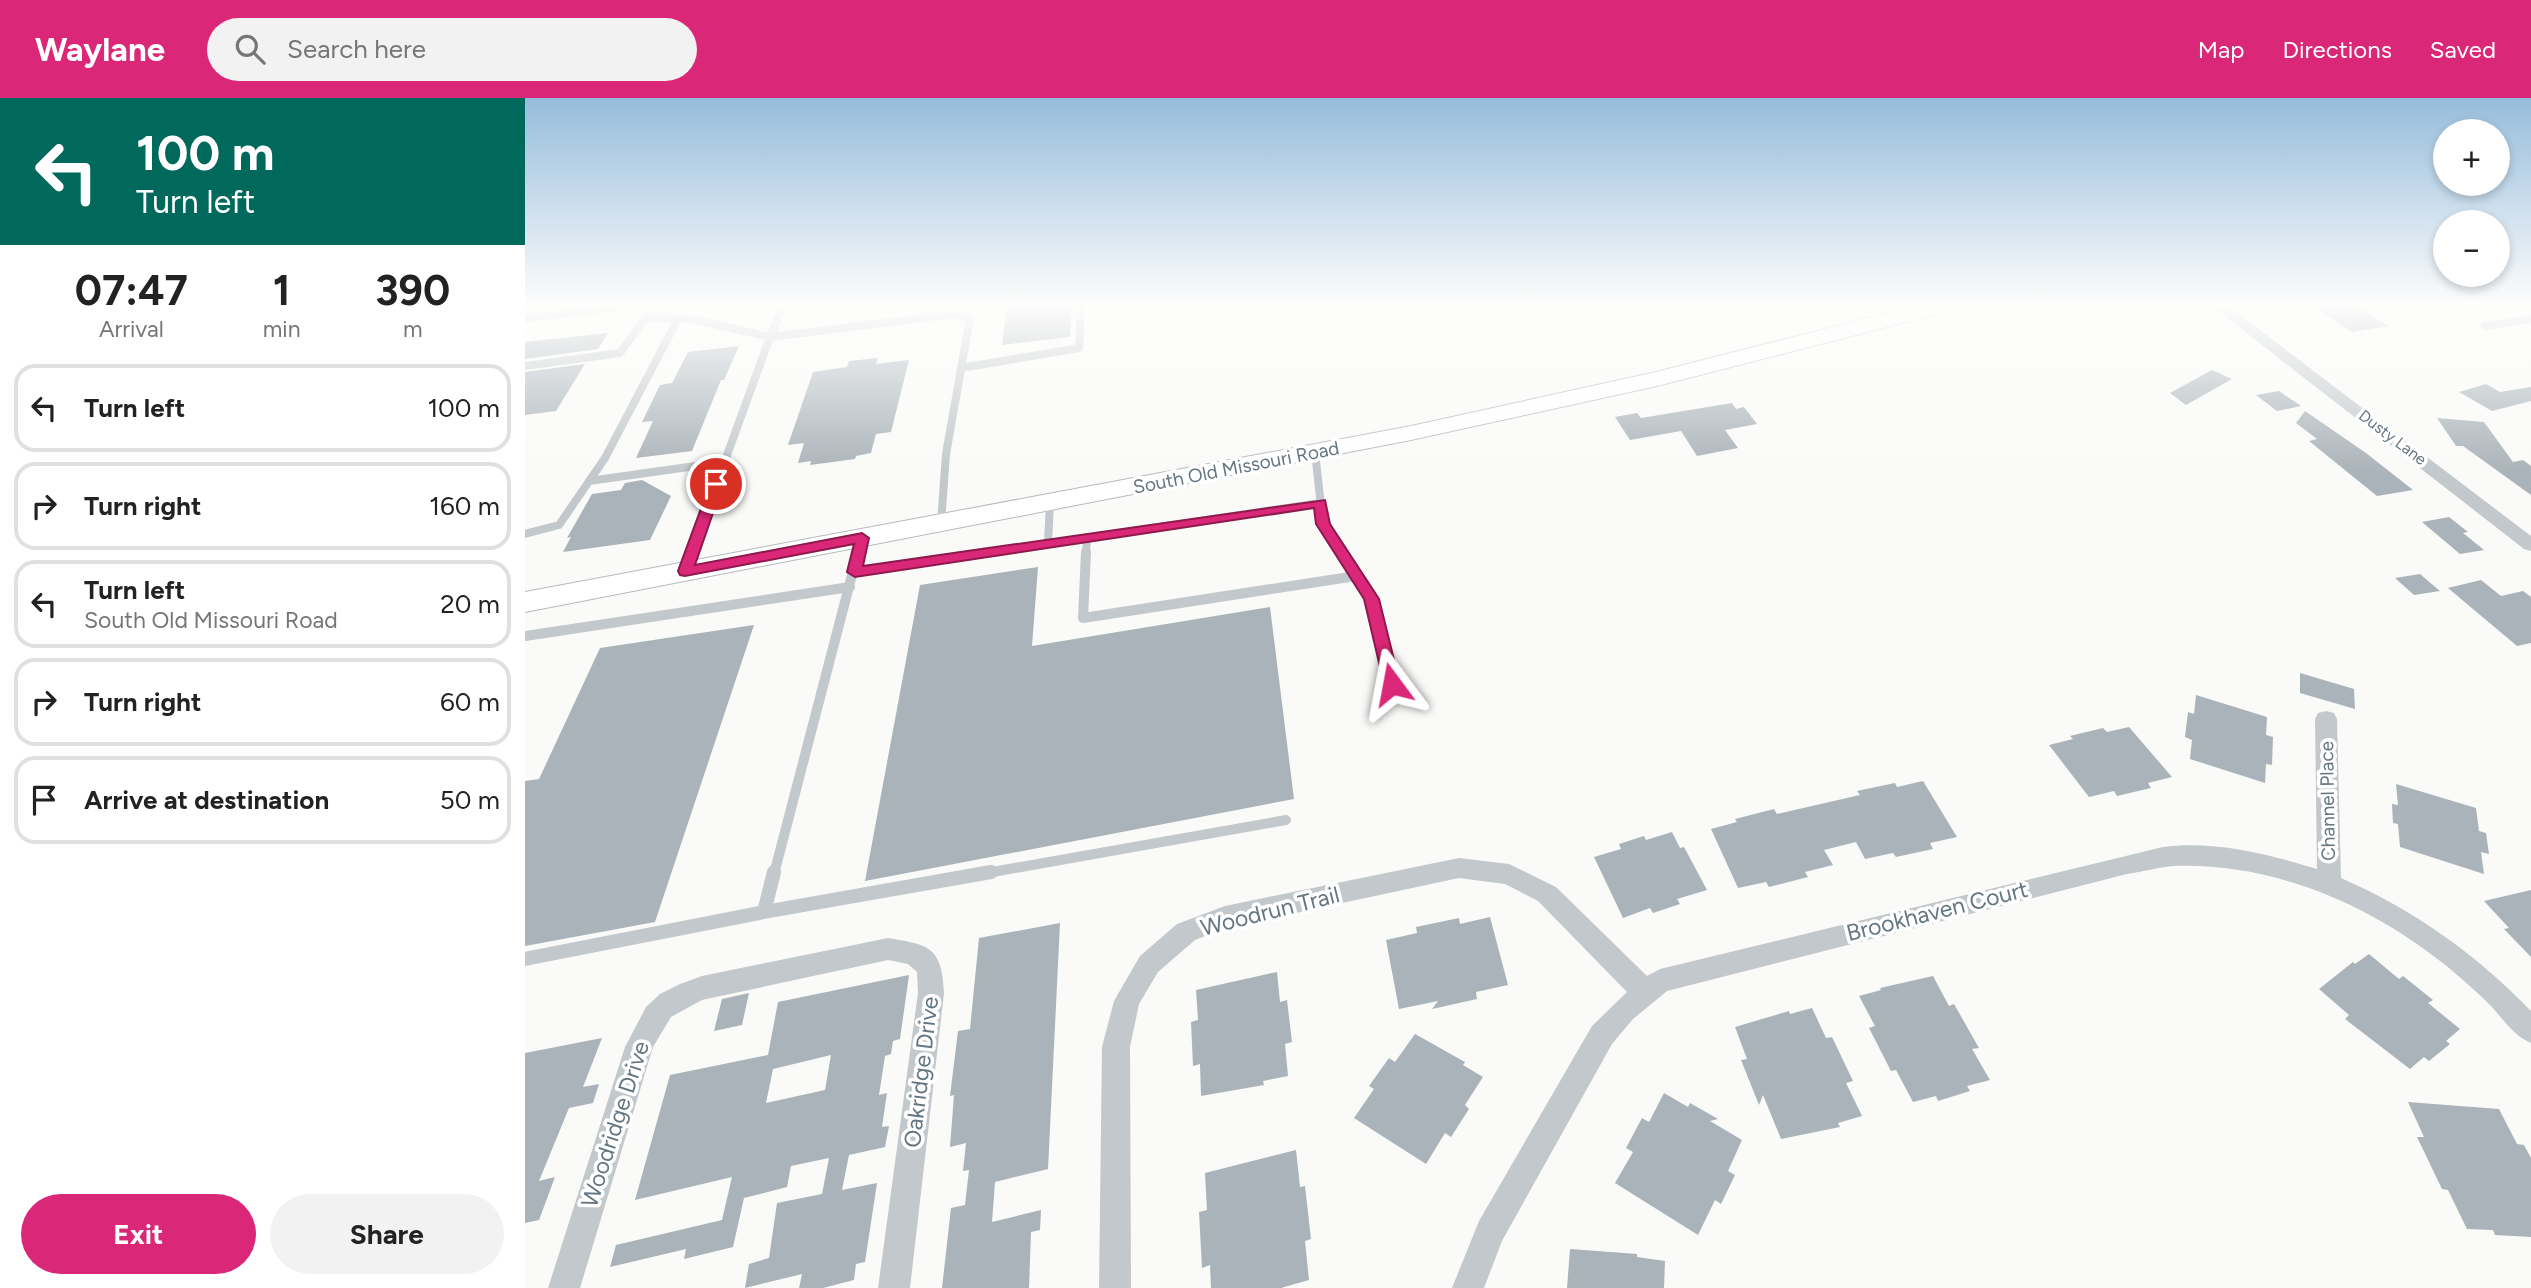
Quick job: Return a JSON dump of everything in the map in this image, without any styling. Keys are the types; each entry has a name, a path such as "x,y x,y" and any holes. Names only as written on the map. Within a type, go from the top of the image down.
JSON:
{"main road":[{"name":"South Old Missouri Road","path":"525,601 1315,452 1657,379 1725,362"}],"street":[{"name":"Dusty Lane","path":"2291,362 2531,545"},
{"name":"Channel Place","path":"2326,719 2329,883"},
{"name":"Brookhaven Court","path":"1468,1288 1490,1231 1602,1035 1644,991 1660,981 1685,972 2127,864 2173,856 2249,860 2329,883 2421,933 2476,975 2512,1008 2531,1030"},
{"name":"Woodrun Trail","path":"1115,1288 1116,1047 1127,1002 1149,964 1186,932 1225,917 1459,868 1509,874 1547,894 1644,991"},
{"name":"Oakridge Drive","path":"702,988 888,949 915,954 930,967 931,993 894,1288"},
{"name":"Woodridge Drive","path":"564,1288 646,1027 656,1011 673,998 702,988"}],"lane":[{"path":"525,366 558,362"},
{"path":"525,534 559,525 605,458 656,362"},
{"path":"685,571 762,362"},
{"path":"941,523 946,454 962,362"},
{"path":"961,368 1004,362"},
{"path":"1315,452 1323,524 1371,599 1392,684"},
{"path":"589,481 724,462"},
{"path":"1048,543 1050,502"},
{"path":"855,572 1320,503"},
{"path":"1087,537 1083,618 1356,576"},
{"path":"764,912 862,538"},
{"path":"525,636 850,587"},
{"path":"525,959 764,912 1286,820"}],"building":[{"path":"683,362 732,362 724,380 721,380 692,451 636,458 653,421 642,422 660,385 672,383"},
{"path":"849,362 877,362 876,364 909,362 891,432 876,434 871,453 856,456 855,459 810,465 811,461 798,463 804,443 788,445 813,372 847,367"},
{"path":"585,364 556,411 525,415 525,372"},
{"path":"2212,370 2232,379 2186,405 2170,393"},
{"path":"2486,384 2500,392 2531,387 2531,401 2492,411 2459,392"},
{"path":"2279,391 2301,406 2277,411 2256,395"},
{"path":"1732,403 1736,409 1744,407 1757,424 1725,430 1738,448 1697,456 1681,431 1630,440 1615,417 1637,413 1641,418"},
{"path":"2305,411 2366,453 2413,490 2377,496 2309,441 2317,439 2296,423"},
{"path":"2437,418 2484,422 2513,462 2523,460 2531,466 2531,495 2463,446 2456,446"},
{"path":"642,480 671,496 650,540 563,552 571,537 567,538 592,494 621,490 625,483"},
{"path":"2449,517 2468,532 2463,533 2484,550 2460,554 2422,522"},
{"path":"1038,567 1032,646 1270,607 1294,799 865,881 920,585"},
{"path":"2420,574 2440,591 2414,595 2395,578"},
{"path":"2481,580 2501,596 2523,591 2531,597 2531,643 2517,646 2448,588"},
{"path":"754,625 655,922 525,946 525,781 539,779 600,648"},
{"path":"2300,673 2354,689 2355,709 2300,693"},
{"path":"2196,695 2267,717 2266,735 2273,737 2272,765 2266,764 2265,783 2190,759 2192,740 2185,737 2188,712 2194,714"},
{"path":"2129,727 2172,777 2148,783 2151,788 2117,796 2114,791 2089,797 2049,745 2073,739 2070,736 2103,728 2107,732"},
{"path":"1923,781 1957,837 1930,843 1933,849 1896,857 1893,853 1865,859 1856,842 1824,850 1833,865 1805,872 1808,877 1769,887 1766,882 1738,888 1711,829 1737,822 1735,819 1774,809 1777,814 1860,795 1857,791 1895,783 1897,787"},
{"path":"2396,784 2476,808 2479,831 2486,833 2489,854 2481,852 2484,874 2400,847 2398,824 2393,823 2392,804 2398,805"},
{"path":"1672,832 1680,848 1684,847 1707,890 1677,899 1680,904 1653,913 1650,908 1623,918 1594,857 1621,849 1619,844 1644,836 1646,840"},
{"path":"2531,890 2531,957 2504,929 2509,928 2484,901"},
{"path":"1490,917 1508,985 1476,992 1477,999 1432,1009 1438,1001 1399,1009 1386,940 1417,933 1416,927 1459,918 1460,924"},
{"path":"1060,923 1048,1169 995,1182 992,1222 1041,1210 1040,1230 1031,1232 1029,1288 942,1288 951,1208 965,1205 969,1170 963,1171 966,1143 950,1147 954,1095 950,1096 958,1031 970,1029 979,938"},
{"path":"2369,954 2399,979 2403,976 2433,1000 2428,1003 2460,1029 2446,1041 2450,1044 2429,1061 2424,1057 2410,1069 2345,1019 2349,1015 2319,989 2353,962 2355,964"},
{"path":"1277,972 1280,1002 1287,1000 1292,1042 1285,1044 1288,1076 1263,1081 1264,1085 1201,1096 1200,1064 1193,1066 1191,1022 1198,1020 1196,990"},
{"path":"909,975 900,1039 893,1041 891,1054 885,1056 879,1095 887,1093 882,1127 889,1126 885,1147 849,1155 842,1190 877,1183 865,1262 856,1264 854,1280 823,1288 799,1288 802,1274 745,1288 749,1264 769,1258 777,1203 822,1194 829,1158 791,1166 787,1187 744,1198 733,1247 684,1259 686,1249 610,1267 616,1245 722,1220 732,1177 635,1200 670,1075 768,1055 778,1002","holes":["831,1055 825,1090 766,1103 773,1069"]},
{"path":"1933,976 1949,1006 1954,1004 1979,1048 1972,1049 1990,1080 1967,1086 1970,1091 1938,1101 1936,1096 1913,1102 1896,1070 1891,1071 1869,1028 1875,1026 1859,996 1881,990 1880,988"},
{"path":"749,993 742,1025 714,1031 722,999"},
{"path":"1812,1008 1826,1038 1832,1037 1853,1081 1846,1083 1862,1116 1838,1123 1840,1127 1781,1139 1763,1095 1759,1105 1741,1060 1747,1059 1735,1027 1789,1011 1790,1014"},
{"path":"1415,1034 1465,1062 1463,1065 1483,1077 1465,1105 1469,1109 1451,1137 1445,1133 1426,1164 1354,1118 1374,1089 1369,1086 1389,1058 1395,1062"},
{"path":"602,1038 583,1087 599,1084 593,1103 569,1108 539,1181 555,1177 539,1220 525,1223 525,1053"},
{"path":"1664,1093 1688,1107 1690,1103 1718,1119 1710,1121 1742,1140 1728,1171 1735,1175 1721,1204 1715,1200 1698,1235 1615,1183 1633,1152 1626,1148 1642,1118 1649,1122"},
{"path":"2408,1102 2499,1109 2517,1144 2524,1145 2531,1158 2531,1237 2495,1235 2493,1230 2467,1229 2448,1190 2442,1189 2417,1137 2424,1137"},
{"path":"1296,1150 1300,1187 1305,1186 1311,1239 1305,1241 1309,1280 1281,1288 1211,1288 1210,1265 1202,1268 1199,1212 1207,1210 1205,1173"},
{"path":"1570,1249 1637,1254 1637,1257 1665,1261 1664,1288 1567,1288"}],"route":[{"path":"716,484 685,571 862,538 855,572 1320,503 1323,524 1371,599 1392,684"}]}
